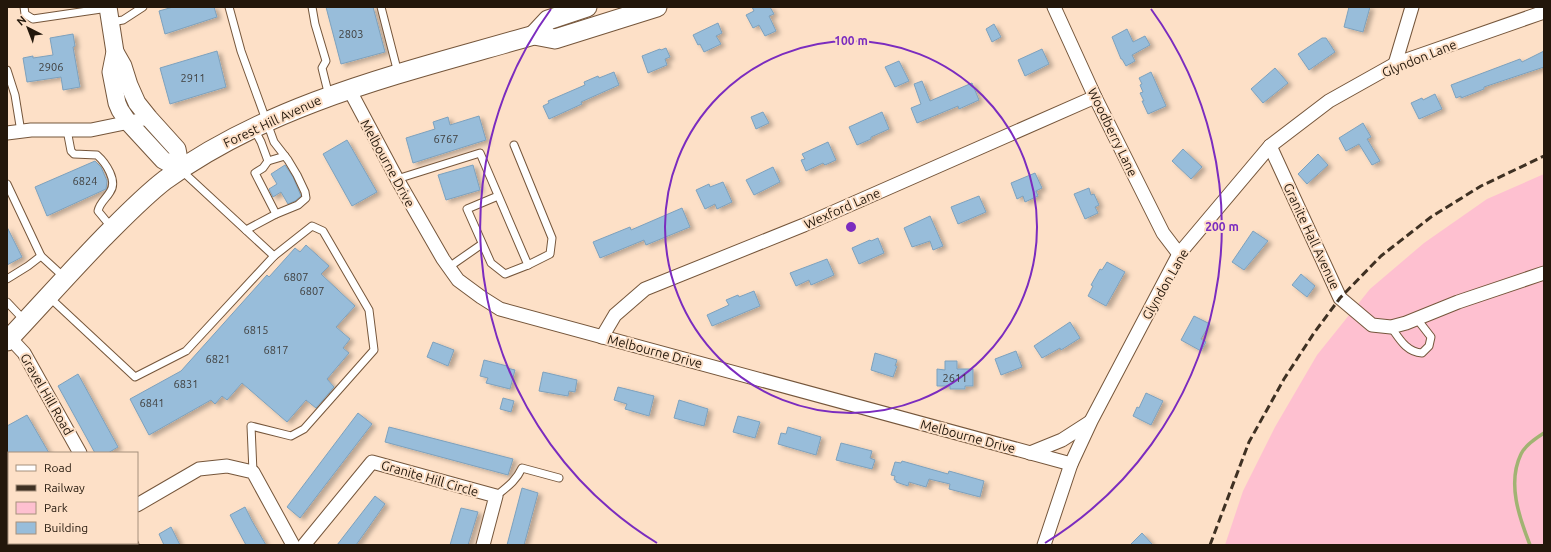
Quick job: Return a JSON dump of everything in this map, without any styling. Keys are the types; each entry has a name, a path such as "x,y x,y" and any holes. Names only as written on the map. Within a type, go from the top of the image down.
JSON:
{"main road":[{"path":"534,35 548,20 587,7"},
{"name":"Forest Hill Avenue","path":"8,340 112,228 154,190 181,170 217,147 260,124 329,96 399,74 534,35 555,39 657,7"}],"street":[{"name":"Woodberry Lane","path":"1054,7 1095,97 1163,233 1179,254"},
{"path":"1395,64 1412,7"},
{"path":"109,12 115,52 111,72 114,90 120,110 128,122 163,160 181,170"},
{"name":"Glyndon Lane","path":"1044,545 1071,464 1179,254 1270,146 1329,101 1395,64 1544,12"},
{"path":"115,52 123,66 133,95 149,118 177,149 181,170"},
{"name":"Melbourne Drive","path":"349,89 397,179 449,267 458,280 500,309 1071,464"},
{"name":"Wexford Lane","path":"602,337 615,315 645,289 804,225 1095,97"},
{"path":"7,133 91,130 149,118"},
{"name":"Granite Hall Avenue","path":"1270,146 1340,298 1372,325 1391,327 1406,323 1458,302 1544,273"},
{"name":"Gravel Hill Road","path":"8,340 24,353 79,452"},
{"path":"1030,453 1062,440 1092,421"},
{"name":"Granite Hill Circle","path":"304,545 372,462 496,496 483,545"},
{"path":"138,504 199,469 227,466 253,472 293,545"}],"lane":[{"path":"24,7 25,14 33,19 109,12 123,20 143,7"},
{"path":"229,7 242,50 260,124 261,142 268,161"},
{"path":"312,7 315,24 326,61 322,68 329,96"},
{"path":"381,7 399,74"},
{"path":"7,70 15,95 21,132"},
{"path":"246,230 276,214 298,205 306,198 305,192 291,165 260,124"},
{"path":"67,130 71,151 74,154 97,155 103,160 112,178 111,192 103,200 98,211 112,228"},
{"path":"498,196 467,208 491,263 505,274 550,254 552,238 514,144"},
{"path":"397,179 480,153 528,265"},
{"path":"276,214 255,173 268,161 285,156"},
{"path":"181,170 274,256"},
{"path":"7,184 40,256 65,278"},
{"path":"48,296 135,377 186,350 274,256 312,226 323,231 369,310 374,350 304,429 290,436 251,426 253,472"},
{"path":"449,267 482,244"},
{"path":"7,279 28,266 40,256"},
{"path":"7,302 25,322"},
{"path":"1391,327 1408,348 1413,352 1422,353 1429,346 1430,337 1417,319"},
{"path":"496,496 511,484 518,476 522,468 559,478"}],"green space":[{"path":"1544,174 1544,545 1225,545 1243,491 1275,427 1317,355 1370,289 1424,243 1487,199"}],"building":[{"path":"173,7 214,7 217,17 165,34 159,11"},
{"path":"326,7 373,7 385,52 341,64"},
{"path":"752,7 770,7 774,14 769,16 776,31 765,36 759,25 753,28 746,15 754,11"},
{"path":"1349,7 1370,7 1363,32 1344,27"},
{"path":"718,23 722,33 716,36 721,44 704,52 700,44 698,45 693,35"},
{"path":"994,24 1001,37 992,42 986,29"},
{"path":"1127,29 1133,42 1145,36 1150,45 1132,55 1135,61 1126,66 1121,59 1112,37"},
{"path":"73,34 75,46 73,47 80,87 63,90 61,77 27,82 23,58 53,55 50,38"},
{"path":"1322,38 1326,38 1335,52 1309,70 1298,54"},
{"path":"666,48 670,57 665,59 667,65 648,73 642,56"},
{"path":"1042,49 1049,64 1025,76 1018,60"},
{"path":"217,51 226,87 170,104 160,68"},
{"path":"1544,51 1544,67 1484,87 1484,89 1461,98 1461,96 1456,98 1451,85 1520,59 1522,62"},
{"path":"899,61 909,81 895,87 885,67"},
{"path":"1275,68 1288,83 1263,103 1251,89"},
{"path":"614,72 619,85 581,102 582,104 549,119 543,106 549,103 548,101 585,85 584,82 598,76 599,78"},
{"path":"1151,72 1166,106 1148,114 1140,93 1143,92 1140,85 1142,84 1139,78"},
{"path":"922,81 930,101 972,83 979,100 959,109 958,106 917,123 911,108 921,104 914,84"},
{"path":"1435,94 1442,109 1419,119 1411,103 1422,98 1423,100"},
{"path":"763,112 769,123 756,129 751,117"},
{"path":"882,112 889,129 857,145 849,127"},
{"path":"479,116 486,140 413,163 406,138 435,129 433,122 448,117 450,125"},
{"path":"1363,123 1371,137 1367,139 1380,161 1372,165 1359,144 1346,151 1339,138"},
{"path":"347,140 377,192 352,206 323,154"},
{"path":"828,142 836,160 825,165 823,163 806,171 801,160 805,159 802,154"},
{"path":"1183,149 1202,167 1191,179 1172,161"},
{"path":"1318,154 1328,165 1307,184 1298,174"},
{"path":"95,161 101,167 107,181 106,189 47,216 35,187"},
{"path":"285,165 293,177 301,196 288,204 281,192 273,197 269,189 277,184 271,174"},
{"path":"473,165 480,190 446,200 438,175"},
{"path":"773,167 780,182 754,195 746,180"},
{"path":"1035,173 1042,188 1036,191 1038,196 1025,202 1023,196 1017,199 1011,183"},
{"path":"723,182 732,202 717,209 715,204 705,209 696,190 709,184 710,187"},
{"path":"1089,188 1091,195 1094,194 1099,205 1095,207 1098,213 1085,219 1074,194"},
{"path":"979,196 986,212 958,224 951,207"},
{"path":"682,208 690,227 646,245 644,240 600,258 593,242 630,227 631,230"},
{"path":"930,216 943,246 933,250 930,241 912,247 904,228"},
{"path":"7,227 22,257 7,265"},
{"path":"1253,231 1268,241 1244,270 1232,262"},
{"path":"878,238 884,253 859,264 852,248"},
{"path":"306,245 329,266 321,274 355,306 336,327 350,339 343,348 349,353 327,379 334,387 316,408 306,400 287,422 242,383 227,400 222,396 215,404 211,400 149,435 130,399 181,371 267,275 269,277 295,248 300,252"},
{"path":"827,259 834,275 811,285 809,280 796,286 790,273"},
{"path":"1107,262 1125,272 1106,306 1088,296 1093,286 1091,285 1100,269 1102,270"},
{"path":"1301,274 1315,286 1307,297 1292,285"},
{"path":"754,291 760,306 712,326 707,315 729,305 726,300"},
{"path":"1194,316 1210,324 1201,339 1206,342 1201,351 1181,340"},
{"path":"1070,322 1080,338 1061,350 1060,348 1042,358 1034,346"},
{"path":"433,342 454,350 448,366 427,357"},
{"path":"1016,351 1022,367 1001,375 995,359"},
{"path":"875,353 897,360 895,366 897,366 893,377 871,370"},
{"path":"484,360 507,366 507,368 515,370 510,389 486,383 488,378 480,376"},
{"path":"945,361 957,361 957,369 973,369 973,386 965,386 965,389 950,389 950,386 937,386 937,369 945,370"},
{"path":"543,372 577,380 575,392 569,391 568,396 539,391"},
{"path":"78,374 118,447 110,452 94,452 58,386"},
{"path":"618,387 654,396 649,416 625,409 627,404 614,400"},
{"path":"1146,393 1163,401 1151,425 1133,416 1137,407 1139,408"},
{"path":"503,398 514,401 511,412 500,409"},
{"path":"679,400 708,409 704,426 674,418"},
{"path":"358,413 372,424 300,518 287,507"},
{"path":"27,415 48,452 7,453 7,426"},
{"path":"738,416 760,422 755,438 733,432"},
{"path":"389,427 513,459 508,475 385,442"},
{"path":"788,427 821,437 816,455 778,444 781,433 786,434"},
{"path":"841,443 872,451 870,458 875,460 872,469 836,460"},
{"path":"902,461 948,474 949,471 984,481 980,497 949,489 950,484 929,479 926,487 909,482 908,486 896,482 896,480 894,480 895,476 891,475 895,462 901,463"},
{"path":"522,488 538,493 524,545 507,545"},
{"path":"375,496 385,504 356,545 337,545"},
{"path":"245,507 266,545 246,545 230,515"},
{"path":"461,508 478,512 468,545 450,545"},
{"path":"171,527 180,545 164,545 159,534"},
{"path":"1142,533 1153,545 1130,545"}],"waterway":[{"path":"1530,545 1516,500 1515,477 1521,454 1531,442 1544,433"}],"railway":[{"path":"1210,545 1249,442 1284,379 1314,333 1340,298 1381,256 1431,217 1481,186 1544,156"}]}
